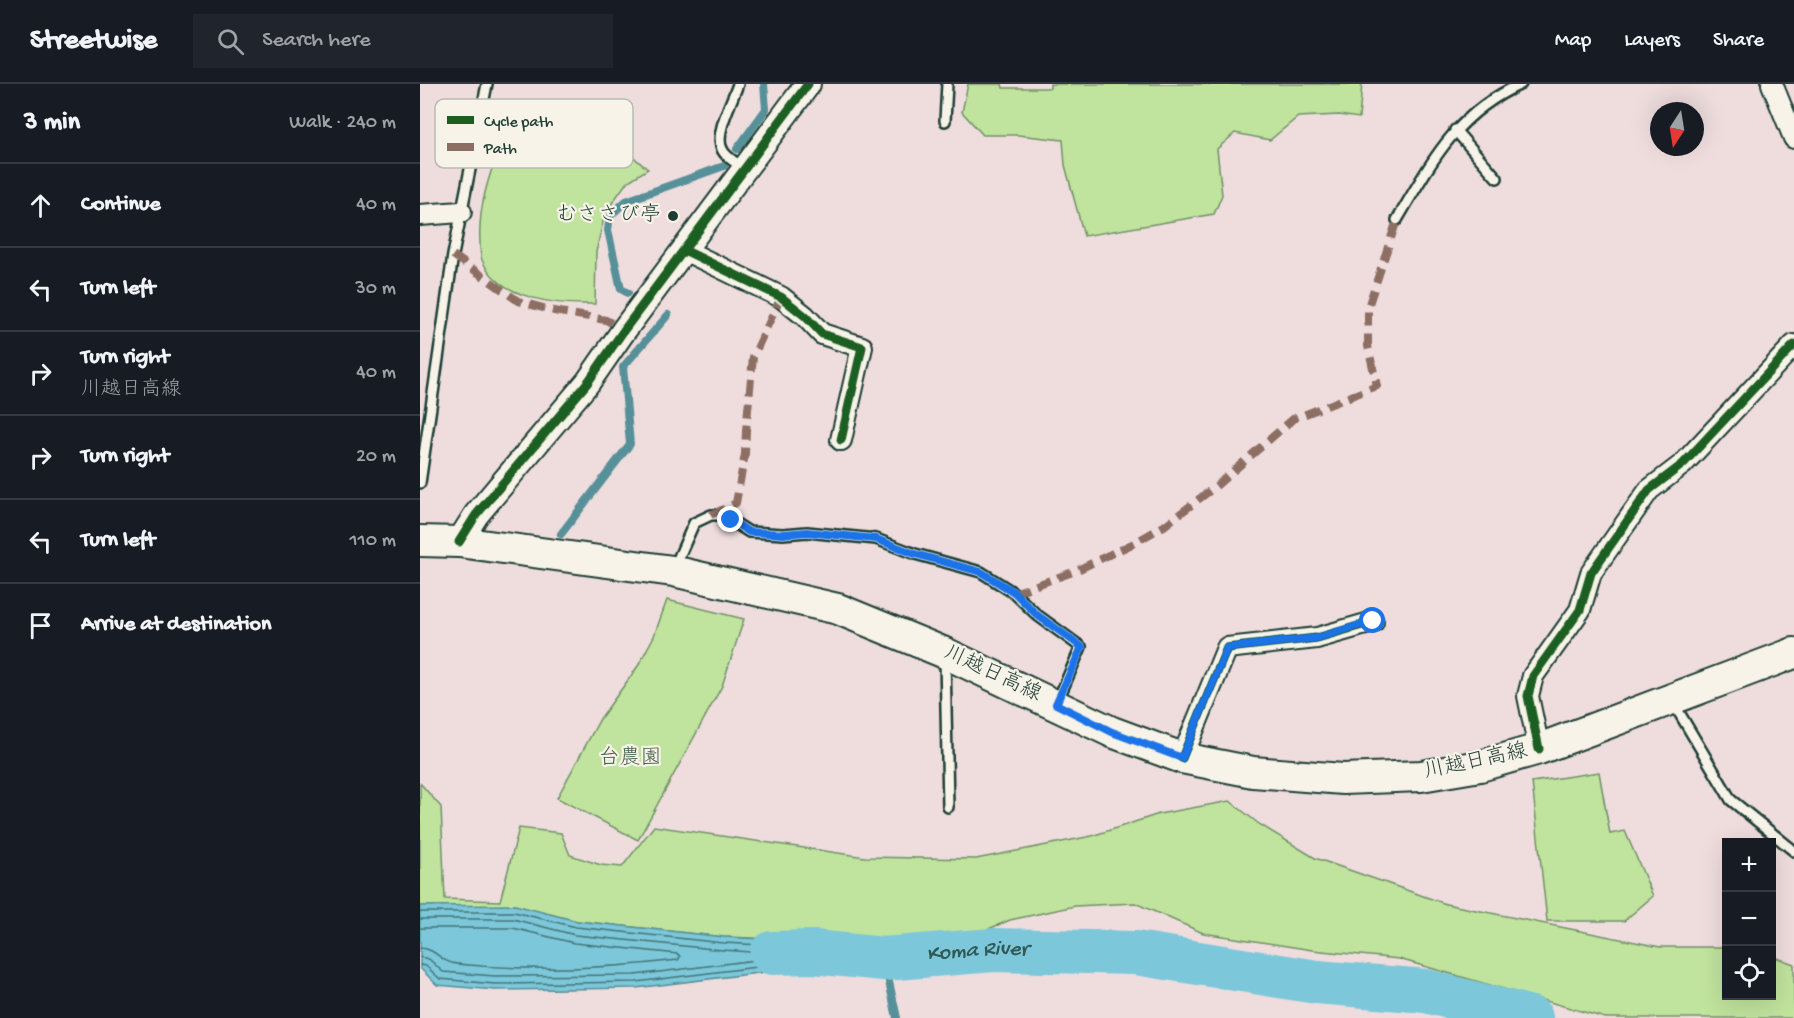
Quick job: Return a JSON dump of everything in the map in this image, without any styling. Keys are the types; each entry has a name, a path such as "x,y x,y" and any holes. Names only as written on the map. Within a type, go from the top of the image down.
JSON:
{"main road":[{"name":"川越日高線","path":"420,541 459,542 673,571 838,609 945,653 1112,732 1182,758 1253,772 1343,778 1420,776 1480,766 1539,749 1794,653"}],"street":[{"path":"459,542 476,515 588,382 808,84"},
{"path":"1772,84 1794,138"},
{"path":"420,215 461,212"},
{"path":"684,249 781,297 805,316 822,334 862,347 841,440"},
{"path":"1539,749 1528,696 1533,676 1580,610 1591,573 1649,490 1683,464 1794,345"},
{"path":"1182,758 1227,648 1317,638 1373,621"}],"lane":[{"path":"484,99 487,84"},
{"path":"738,84 727,111 720,138 721,148 745,170"},
{"path":"945,121 947,84"},
{"path":"1397,220 1426,171 1455,130 1481,106 1521,84"},
{"path":"1455,130 1497,178"},
{"path":"420,483 453,255 470,168"},
{"path":"673,571 694,523 711,515 722,515 749,532 783,534 807,532 876,539 915,554 981,572 1014,592 1037,615 1082,647 1056,704"},
{"path":"945,653 948,807"},
{"path":"1671,699 1731,800 1794,851"}],"green space":[{"path":"968,84 1002,84 1003,88 1050,88 1050,84 1362,84 1359,118 1339,115 1298,117 1270,140 1235,133 1217,149 1222,195 1214,214 1084,236 1065,165 1063,140 1018,135 983,135 962,112"},
{"path":"633,156 648,169 627,182 605,213 596,252 595,304 564,303 531,297 502,284 490,273 480,253 482,206 493,168 633,168"},
{"name":"台農園","path":"667,600 744,619 722,686 638,840 557,798 600,719 638,666 654,636"},
{"path":"1599,772 1610,834 1625,831 1653,896 1624,921 1547,921 1532,782"},
{"path":"420,783 441,807 445,899 500,901 519,828 561,833 570,855 601,865 622,867 654,826 865,857 976,859 1092,836 1159,814 1230,801 1259,824 1315,858 1446,904 1660,947 1722,947 1722,1000 1776,1000 1776,957 1794,964 1794,1018 1605,1018 1399,959 1312,950 1203,933 1135,903 1075,906 1010,920 950,945 724,937 577,921 515,906 420,906"}],"water":[{"path":"515,905 577,921 724,937 821,942 839,963 636,988 495,990 437,985 420,968 420,906"}],"waterway":[{"path":"737,149 766,109 764,84"},
{"path":"628,293 621,289 608,230 610,216 626,201 724,166"},
{"path":"561,534 630,444 623,367 668,315"},
{"name":"Koma River","path":"772,953 813,952 884,959 993,950 1136,953 1317,982 1426,991 1531,1018"},
{"path":"884,959 897,1018"}],"marked path":[{"path":"1014,593 1073,572 1164,526 1216,486 1293,419 1377,386 1368,346 1368,307 1397,220"},
{"path":"453,255 518,301 554,311 606,320 624,330"},
{"path":"711,515 736,503 745,454 753,357 781,297"}],"cycle path":[{"path":"459,542 476,515 588,382 624,330 808,84"},
{"path":"684,250 781,297 805,316 822,334 862,347 841,440"},
{"path":"1539,749 1528,696 1533,676 1580,610 1591,573 1649,490 1683,464 1794,345"},
{"path":"1182,758 1227,648 1317,638 1373,622"}],"place":[{"name":"むささび亭","path":"673,216"}],"route":[{"path":"731,520 749,532 783,534 807,532 876,539 915,554 981,572 1014,592 1037,615 1082,647 1056,704 1112,732 1182,758 1227,648 1317,638 1373,621"}]}
